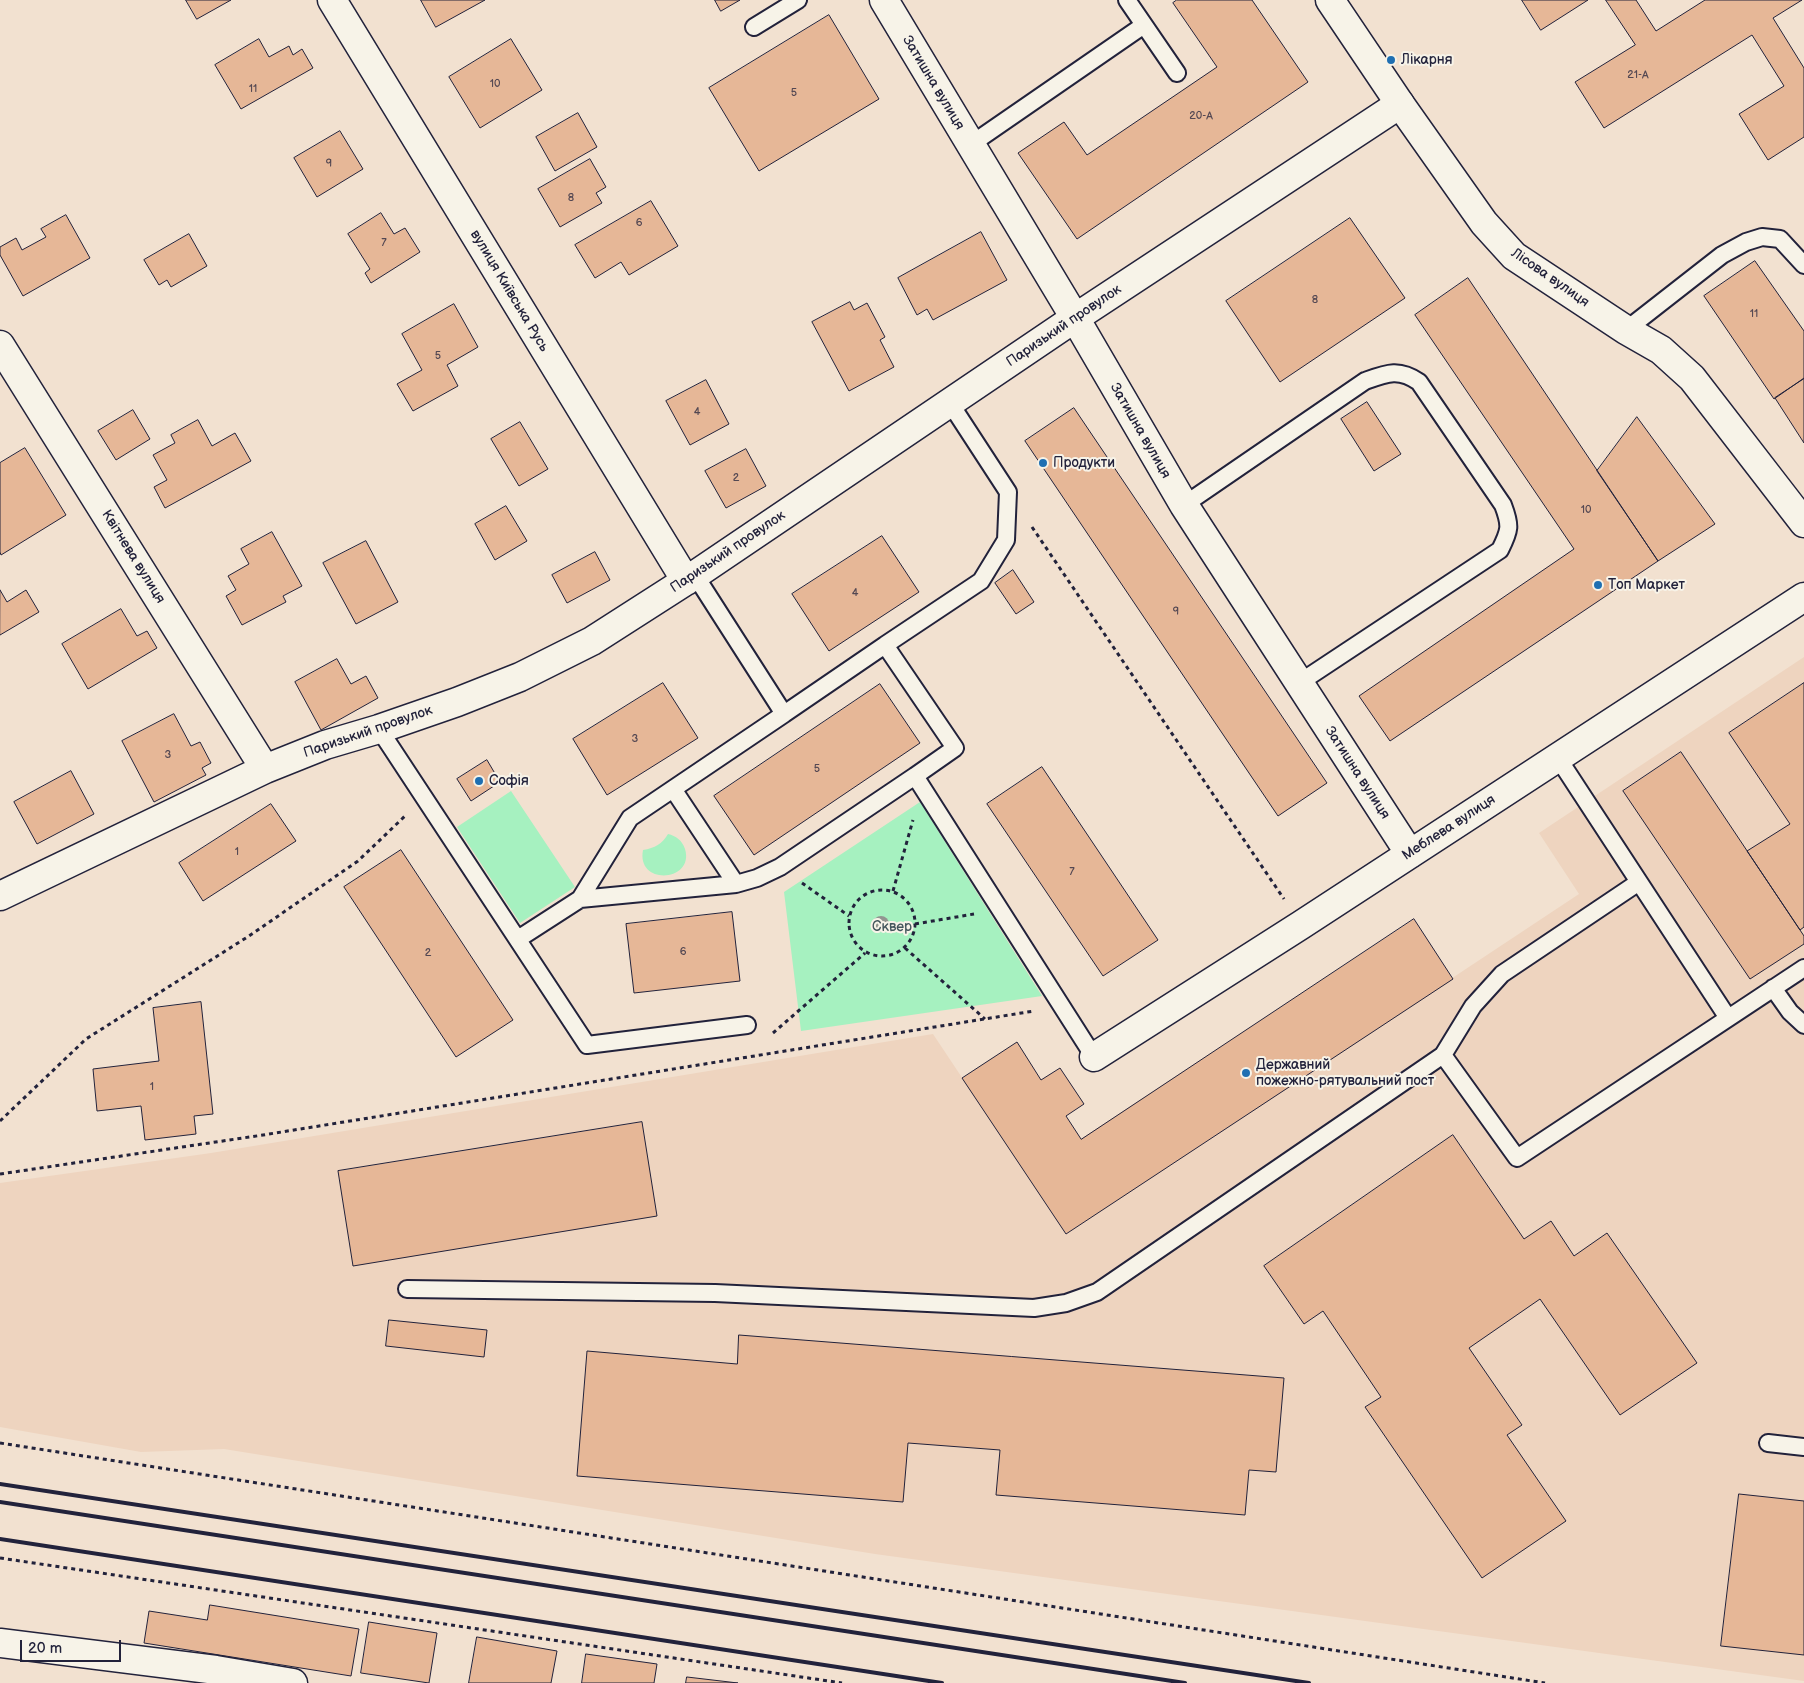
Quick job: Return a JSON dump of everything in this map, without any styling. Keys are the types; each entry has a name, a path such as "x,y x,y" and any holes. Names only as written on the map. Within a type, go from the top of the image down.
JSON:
{"street":[{"name":"вулиця Київська Русь","path":"332,0 690,578"},
{"name":"Затишна вулиця","path":"884,0 1075,318 1184,505 1410,854"},
{"name":"Лісова вулиця","path":"1330,0 1484,223 1514,256 1626,330 1661,350 1692,378 1804,524"},
{"name":"Паризький провулок","path":"0,896 265,769 325,745 379,729 457,702 520,677 592,641 690,578 1075,318 1400,104"},
{"name":"Квітнева вулиця","path":"0,345 265,769"},
{"name":"Меблева вулиця","path":"1094,1057 1301,925 1804,597"},
{"path":"0,1643 206,1676 293,1683"}],"lane":[{"path":"754,27 798,0"},
{"path":"1127,0 1177,73"},
{"path":"970,145 1144,25"},
{"path":"1626,330 1722,255 1746,242 1762,237 1780,239 1804,265"},
{"path":"1184,505 1365,382 1386,373 1407,374 1419,382 1503,505 1509,521 1507,536 1500,550 1299,683"},
{"path":"518,939 580,899 630,818 981,581 1006,540 1008,492 950,403"},
{"path":"690,578 784,714"},
{"path":"580,899 736,884 758,878 780,867 919,781 955,748 885,645"},
{"path":"379,729 587,1045 747,1025"},
{"path":"1558,758 1728,1018"},
{"path":"919,781 1094,1057"},
{"path":"673,789 736,884"},
{"path":"408,1289 715,1293 1034,1308 1066,1303 1097,1292 1443,1055 1473,1006 1502,974 1639,882"},
{"path":"1443,1055 1517,1158 1804,968"},
{"path":"1773,988 1790,1012 1804,1025"},
{"path":"1768,1443 1804,1446"}],"path":[{"path":"1008,492 1301,925"},
{"path":"893,891 919,781"},
{"path":"0,1121 86,1039 249,936 358,861 424,797"},
{"path":"780,867 848,916"},
{"path":"879,890 893,891 905,899 915,915 912,937 905,948 893,956 878,957 865,953 854,944 848,930 848,916 854,903 865,894 879,890"},
{"path":"915,924 1000,910"},
{"path":"905,948 985,1019"},
{"path":"767,1038 865,953"},
{"path":"0,1174 273,1133 1062,1007"},
{"path":"744,1057 752,1051"},
{"path":"0,1443 1545,1683"},
{"path":"0,1558 842,1683"}],"shaded area":[{"path":"1804,657 1804,1681 875,1554 224,1449 141,1452 0,1427 0,1183 211,1153 933,1034 1066,1234 1579,894 1539,833"}],"green space":[{"path":"511,791 575,887 520,923 457,827"},
{"name":"Сквер","path":"920,802 1042,996 801,1031 784,892"},
{"path":"668,834 676,837 682,843 685,849 686,860 682,868 674,873 656,874 648,870 643,862 643,850 658,845"}],"building":[{"path":"186,0 231,0 197,19"},
{"path":"421,0 485,0 436,27"},
{"path":"715,0 740,0 721,11"},
{"path":"1177,0 1252,0 1308,82 1077,239 1018,153 1064,122 1087,155 1217,67 1173,3"},
{"path":"1522,0 1588,0 1541,30"},
{"path":"1606,0 1636,0 1656,31 1705,0 1802,0 1773,18 1804,68 1804,137 1768,160 1739,114 1784,86 1752,35 1604,128 1575,82 1635,45"},
{"path":"829,15 879,99 759,171 709,88"},
{"path":"259,39 269,57 289,46 293,55 302,49 313,68 241,109 215,65"},
{"path":"511,39 542,90 480,128 449,77"},
{"path":"578,113 597,147 555,171 536,137"},
{"path":"340,131 363,169 317,197 294,158"},
{"path":"590,159 606,187 596,193 602,203 560,227 538,189"},
{"path":"651,201 678,246 629,275 621,262 595,278 575,245"},
{"path":"381,213 394,234 405,228 420,252 371,283 365,273 370,269 348,234"},
{"path":"66,215 90,258 23,296 0,255 0,247 16,238 22,250 46,237 41,229"},
{"path":"1350,218 1405,298 1280,382 1226,301"},
{"path":"981,232 1007,280 933,320 927,309 917,315 898,278"},
{"path":"189,234 207,266 171,287 167,280 159,285 144,260"},
{"path":"1755,261 1804,331 1804,378 1774,399 1704,296"},
{"path":"1468,278 1658,561 1390,741 1359,696 1574,549 1415,315"},
{"path":"850,302 854,310 867,303 885,337 880,340 894,367 849,391 812,322"},
{"path":"454,304 478,347 447,365 458,386 413,411 397,384 422,370 402,334"},
{"path":"1804,379 1804,443 1775,398"},
{"path":"706,380 729,424 690,445 666,401"},
{"path":"1367,402 1401,454 1374,471 1341,419"},
{"path":"1074,408 1327,783 1278,816 1025,441"},
{"path":"133,410 150,439 116,460 98,431"},
{"path":"1637,417 1715,524 1658,561 1597,471"},
{"path":"198,420 212,446 235,433 251,461 165,508 154,487 167,480 153,455 175,443 171,435"},
{"path":"520,422 548,469 519,486 491,439"},
{"path":"25,448 66,515 1,555 0,463"},
{"path":"746,449 766,486 726,508 705,471"},
{"path":"506,506 527,541 495,560 475,524"},
{"path":"272,532 302,586 283,596 286,602 242,625 226,596 236,590 228,576 249,564 241,549"},
{"path":"882,536 919,592 829,651 792,594"},
{"path":"366,541 398,602 356,624 323,563"},
{"path":"595,552 610,580 567,603 552,575"},
{"path":"1013,570 1034,602 1016,614 995,583"},
{"path":"0,590 7,602 26,590 39,612 0,635"},
{"path":"121,609 137,636 147,631 157,648 88,689 62,644"},
{"path":"337,659 351,684 366,676 378,698 321,730 295,682"},
{"path":"663,683 698,738 607,795 573,739"},
{"path":"1804,683 1804,927 1800,930 1747,851 1790,824 1729,733"},
{"path":"880,684 920,743 754,855 714,796"},
{"path":"174,714 191,746 200,742 211,763 202,768 206,775 154,802 122,741"},
{"path":"1681,752 1804,936 1804,944 1750,979 1623,791"},
{"name":"Софія","path":"487,760 500,782 471,801 457,779"},
{"path":"1042,767 1158,940 1103,976 987,804"},
{"path":"71,771 94,814 37,844 14,802"},
{"path":"271,804 296,841 203,901 179,863"},
{"path":"401,850 513,1020 456,1057 344,887"},
{"path":"732,912 740,981 634,993 626,924"},
{"name":"Державний пожежно-рятувальний пост","path":"1414,919 1453,979 1066,1234 962,1078 1017,1042 1041,1080 1060,1068 1084,1104 1066,1116 1081,1139"},
{"path":"201,1002 213,1114 194,1116 196,1134 145,1140 141,1106 97,1111 93,1069 159,1061 153,1008"},
{"path":"642,1122 657,1216 353,1266 338,1171"},
{"path":"1453,1135 1524,1239 1551,1221 1574,1256 1607,1233 1697,1363 1620,1415 1540,1299 1469,1348 1522,1425 1507,1435 1566,1521 1482,1578 1365,1407 1381,1397 1323,1311 1304,1324 1264,1266"},
{"path":"389,1320 487,1330 484,1357 386,1346"},
{"path":"739,1335 1284,1378 1276,1472 1249,1470 1245,1515 996,1495 1000,1450 908,1443 903,1502 577,1476 587,1351 737,1364"},
{"path":"1739,1494 1804,1501 1804,1655 1721,1646"},
{"path":"210,1605 359,1629 351,1676 144,1643 149,1611 207,1620"},
{"path":"369,1622 437,1633 429,1683 361,1673"},
{"path":"477,1637 557,1651 551,1683 469,1683"},
{"path":"586,1654 657,1664 654,1683 582,1683"},
{"path":"687,1677 738,1683 686,1683"}],"railway":[{"path":"0,1484 1309,1683"},
{"path":"0,1502 1185,1683"},
{"path":"0,1539 942,1683"}],"place":[{"name":"Лікарня","path":"1391,60"},
{"name":"Продукти","path":"1043,463"},
{"name":"Топ Маркет","path":"1598,585"},
{"name":"Софія","path":"479,781"},
{"name":"Державний пожежно-рятувальний пост","path":"1246,1073"}]}
